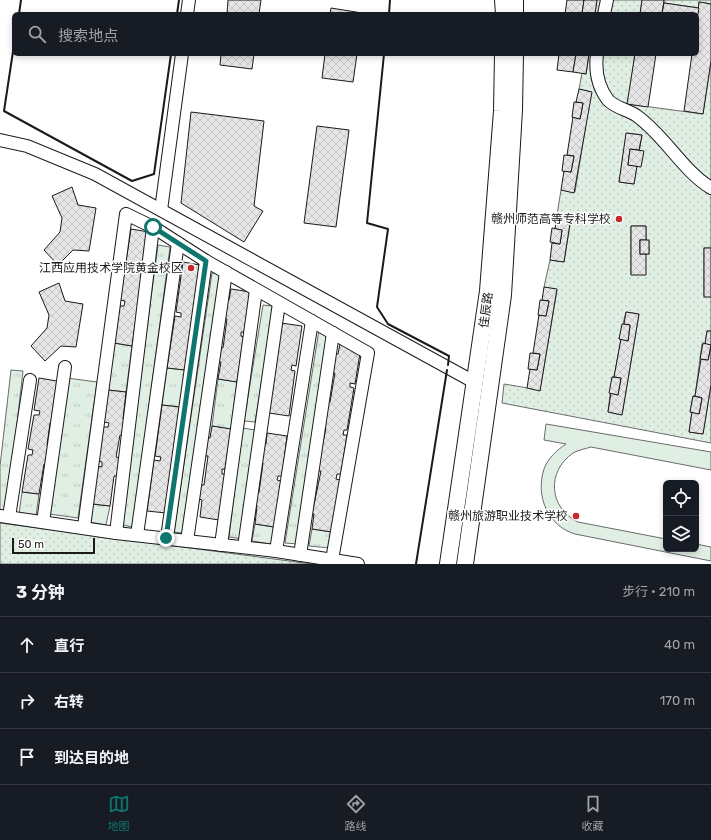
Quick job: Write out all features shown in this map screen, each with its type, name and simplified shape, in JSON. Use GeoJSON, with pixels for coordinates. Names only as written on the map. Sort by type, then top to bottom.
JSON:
{"type":"FeatureCollection","features":[{"type":"Feature","properties":{"kind":"main road"},"geometry":{"type":"LineString","coordinates":[[503,0],[504,12]]}},
{"type":"Feature","properties":{"kind":"main road"},"geometry":{"type":"LineString","coordinates":[[515,0],[515,12]]}},
{"type":"Feature","properties":{"kind":"main road","name":"佳辰路"},"geometry":{"type":"LineString","coordinates":[[448,564],[476,383],[488,291],[502,111],[503,56]]}},
{"type":"Feature","properties":{"kind":"main road","name":"佳辰路"},"geometry":{"type":"LineString","coordinates":[[464,564],[503,295],[514,110],[515,56]]}},
{"type":"Feature","properties":{"kind":"street"},"geometry":{"type":"LineString","coordinates":[[187,12],[189,0]]}},
{"type":"Feature","properties":{"kind":"street"},"geometry":{"type":"LineString","coordinates":[[604,12],[607,0]]}},
{"type":"Feature","properties":{"kind":"street"},"geometry":{"type":"LineString","coordinates":[[161,210],[182,56]]}},
{"type":"Feature","properties":{"kind":"street"},"geometry":{"type":"LineString","coordinates":[[597,56],[595,68],[601,88],[609,101],[637,116],[665,142],[696,179],[711,188]]}},
{"type":"Feature","properties":{"kind":"street"},"geometry":{"type":"LineString","coordinates":[[0,140],[27,146],[61,158],[95,174],[476,383]]}},
{"type":"Feature","properties":{"kind":"street"},"geometry":{"type":"LineString","coordinates":[[84,527],[126,214],[153,227],[206,261],[368,353],[332,560]]}},
{"type":"Feature","properties":{"kind":"street"},"geometry":{"type":"LineString","coordinates":[[116,533],[153,227]]}},
{"type":"Feature","properties":{"kind":"street"},"geometry":{"type":"LineString","coordinates":[[137,535],[178,243]]}},
{"type":"Feature","properties":{"kind":"street"},"geometry":{"type":"LineString","coordinates":[[166,538],[206,261]]}},
{"type":"Feature","properties":{"kind":"street"},"geometry":{"type":"LineString","coordinates":[[187,541],[226,272]]}},
{"type":"Feature","properties":{"kind":"street"},"geometry":{"type":"LineString","coordinates":[[221,545],[256,290]]}},
{"type":"Feature","properties":{"kind":"street"},"geometry":{"type":"LineString","coordinates":[[244,547],[279,303]]}},
{"type":"Feature","properties":{"kind":"street"},"geometry":{"type":"LineString","coordinates":[[276,551],[312,321]]}},
{"type":"Feature","properties":{"kind":"street"},"geometry":{"type":"LineString","coordinates":[[300,555],[332,333]]}},
{"type":"Feature","properties":{"kind":"street"},"geometry":{"type":"LineString","coordinates":[[43,522],[65,367]]}},
{"type":"Feature","properties":{"kind":"street"},"geometry":{"type":"LineString","coordinates":[[30,380],[4,516],[116,533],[276,551],[358,564]]}},
{"type":"Feature","properties":{"kind":"green space"},"geometry":{"type":"Polygon","coordinates":[[[597,0],[642,0],[640,12],[595,12],[597,0]]]}},
{"type":"Feature","properties":{"kind":"green space"},"geometry":{"type":"Polygon","coordinates":[[[664,0],[711,0],[711,4],[699,2],[699,8],[664,3],[664,0]]]}},
{"type":"Feature","properties":{"kind":"green space","name":"赣州师范高等专科学校"},"geometry":{"type":"Polygon","coordinates":[[[589,56],[635,56],[628,104],[703,114],[711,61],[711,248],[704,248],[704,296],[711,297],[711,331],[707,331],[705,344],[702,344],[695,396],[693,396],[690,412],[692,412],[689,432],[703,434],[711,385],[711,443],[502,403],[504,384],[540,390],[557,290],[544,287],[550,260],[564,262],[571,218],[557,215],[561,190],[575,192],[591,92],[579,89],[582,73],[586,74],[589,56]],[[627,133],[619,182],[634,184],[642,135],[627,133]],[[631,226],[631,275],[646,254],[649,254],[649,241],[646,240],[646,226],[631,226]],[[626,312],[619,339],[621,339],[614,377],[612,377],[608,412],[622,415],[639,314],[626,312]]]}},
{"type":"Feature","properties":{"kind":"green space"},"geometry":{"type":"Polygon","coordinates":[[[158,245],[170,247],[133,527],[121,525],[158,245]]]}},
{"type":"Feature","properties":{"kind":"green space"},"geometry":{"type":"Polygon","coordinates":[[[212,273],[221,274],[182,533],[174,532],[212,273]]]}},
{"type":"Feature","properties":{"kind":"green space"},"geometry":{"type":"Polygon","coordinates":[[[263,305],[274,306],[255,422],[244,421],[263,305]]]}},
{"type":"Feature","properties":{"kind":"green space"},"geometry":{"type":"Polygon","coordinates":[[[319,330],[328,335],[298,544],[285,543],[319,330]]]}},
{"type":"Feature","properties":{"kind":"green space"},"geometry":{"type":"Polygon","coordinates":[[[114,343],[132,346],[126,392],[108,390],[114,343]]]}},
{"type":"Feature","properties":{"kind":"green space"},"geometry":{"type":"Polygon","coordinates":[[[167,368],[185,370],[180,407],[162,405],[167,368]]]}},
{"type":"Feature","properties":{"kind":"green space"},"geometry":{"type":"Polygon","coordinates":[[[11,370],[23,371],[7,511],[0,510],[0,466],[11,370]]]}},
{"type":"Feature","properties":{"kind":"green space"},"geometry":{"type":"Polygon","coordinates":[[[67,378],[97,382],[78,518],[49,514],[67,378]]]}},
{"type":"Feature","properties":{"kind":"green space"},"geometry":{"type":"Polygon","coordinates":[[[218,379],[237,382],[231,429],[212,426],[218,379]]]}},
{"type":"Feature","properties":{"kind":"green space"},"geometry":{"type":"Polygon","coordinates":[[[546,424],[711,452],[711,470],[591,447],[573,453],[564,461],[558,470],[554,489],[561,508],[568,516],[578,522],[663,538],[663,551],[575,534],[558,524],[546,509],[541,489],[542,479],[544,469],[550,458],[566,444],[544,440],[546,424]]]}},
{"type":"Feature","properties":{"kind":"green space"},"geometry":{"type":"Polygon","coordinates":[[[242,428],[255,430],[242,539],[229,537],[242,428]]]}},
{"type":"Feature","properties":{"kind":"green space"},"geometry":{"type":"Polygon","coordinates":[[[22,492],[39,494],[36,516],[19,514],[22,492]]]}},
{"type":"Feature","properties":{"kind":"green space"},"geometry":{"type":"Polygon","coordinates":[[[92,504],[110,506],[106,525],[89,522],[92,504]]]}},
{"type":"Feature","properties":{"kind":"green space"},"geometry":{"type":"Polygon","coordinates":[[[0,523],[312,564],[0,564],[0,523]]]}},
{"type":"Feature","properties":{"kind":"green space"},"geometry":{"type":"Polygon","coordinates":[[[255,524],[274,527],[271,544],[252,541],[255,524]]]}},
{"type":"Feature","properties":{"kind":"green space"},"geometry":{"type":"Polygon","coordinates":[[[312,529],[332,532],[330,548],[309,546],[312,529]]]}},
{"type":"Feature","properties":{"kind":"green space"},"geometry":{"type":"Polygon","coordinates":[[[699,545],[711,547],[711,561],[666,552],[699,552],[699,545]]]}},
{"type":"Feature","properties":{"kind":"building"},"geometry":{"type":"Polygon","coordinates":[[[228,0],[261,0],[259,12],[227,12],[228,0]]]}},
{"type":"Feature","properties":{"kind":"building"},"geometry":{"type":"Polygon","coordinates":[[[567,0],[584,0],[582,12],[565,12],[567,0]]]}},
{"type":"Feature","properties":{"kind":"building"},"geometry":{"type":"Polygon","coordinates":[[[584,0],[597,0],[595,12],[582,12],[584,0]]]}},
{"type":"Feature","properties":{"kind":"building"},"geometry":{"type":"Polygon","coordinates":[[[642,0],[664,0],[662,12],[640,12],[642,0]]]}},
{"type":"Feature","properties":{"kind":"building"},"geometry":{"type":"Polygon","coordinates":[[[699,2],[711,4],[711,61],[703,114],[684,111],[692,56],[699,56],[699,2]]]}},
{"type":"Feature","properties":{"kind":"building"},"geometry":{"type":"Polygon","coordinates":[[[664,3],[699,8],[698,12],[662,12],[664,3]]]}},
{"type":"Feature","properties":{"kind":"building"},"geometry":{"type":"Polygon","coordinates":[[[331,8],[356,12],[330,12],[331,8]]]}},
{"type":"Feature","properties":{"kind":"building"},"geometry":{"type":"Polygon","coordinates":[[[221,56],[254,56],[252,69],[220,65],[221,56]]]}},
{"type":"Feature","properties":{"kind":"building"},"geometry":{"type":"Polygon","coordinates":[[[325,56],[357,56],[353,82],[322,78],[325,56]]]}},
{"type":"Feature","properties":{"kind":"building"},"geometry":{"type":"Polygon","coordinates":[[[559,56],[576,56],[573,72],[557,70],[559,56]]]}},
{"type":"Feature","properties":{"kind":"building"},"geometry":{"type":"Polygon","coordinates":[[[576,56],[589,56],[586,74],[573,72],[576,56]]]}},
{"type":"Feature","properties":{"kind":"building"},"geometry":{"type":"Polygon","coordinates":[[[635,56],[656,56],[648,107],[627,104],[635,56]]]}},
{"type":"Feature","properties":{"kind":"building"},"geometry":{"type":"Polygon","coordinates":[[[579,89],[592,92],[574,193],[561,190],[564,171],[571,172],[574,156],[567,155],[573,117],[580,119],[583,103],[576,102],[579,89]]]}},
{"type":"Feature","properties":{"kind":"building"},"geometry":{"type":"Polygon","coordinates":[[[574,102],[583,103],[580,119],[572,117],[574,102]]]}},
{"type":"Feature","properties":{"kind":"building"},"geometry":{"type":"Polygon","coordinates":[[[191,112],[264,121],[254,206],[263,211],[244,242],[181,203],[191,112]]]}},
{"type":"Feature","properties":{"kind":"building"},"geometry":{"type":"Polygon","coordinates":[[[317,126],[349,130],[336,227],[304,223],[317,126]]]}},
{"type":"Feature","properties":{"kind":"building"},"geometry":{"type":"Polygon","coordinates":[[[626,133],[642,135],[639,150],[630,149],[628,165],[637,166],[634,184],[619,182],[626,133]]]}},
{"type":"Feature","properties":{"kind":"building"},"geometry":{"type":"Polygon","coordinates":[[[630,149],[644,151],[641,167],[628,165],[630,149]]]}},
{"type":"Feature","properties":{"kind":"building"},"geometry":{"type":"Polygon","coordinates":[[[564,155],[574,156],[571,172],[562,171],[564,155]]]}},
{"type":"Feature","properties":{"kind":"building"},"geometry":{"type":"Polygon","coordinates":[[[72,187],[78,205],[96,208],[89,251],[73,250],[58,265],[44,250],[60,232],[62,218],[52,196],[72,187]]]}},
{"type":"Feature","properties":{"kind":"building"},"geometry":{"type":"Polygon","coordinates":[[[557,215],[571,217],[564,262],[550,260],[552,243],[560,244],[562,230],[555,229],[557,215]]]}},
{"type":"Feature","properties":{"kind":"building"},"geometry":{"type":"Polygon","coordinates":[[[631,226],[646,226],[646,240],[640,240],[640,254],[646,254],[646,275],[631,275],[631,226]]]}},
{"type":"Feature","properties":{"kind":"building"},"geometry":{"type":"Polygon","coordinates":[[[552,228],[562,230],[560,244],[550,242],[552,228]]]}},
{"type":"Feature","properties":{"kind":"building"},"geometry":{"type":"Polygon","coordinates":[[[131,229],[149,232],[132,346],[114,343],[120,306],[124,306],[125,301],[120,300],[125,266],[131,267],[131,262],[126,261],[131,229]]]}},
{"type":"Feature","properties":{"kind":"building"},"geometry":{"type":"Polygon","coordinates":[[[640,240],[649,240],[649,254],[640,254],[640,240]]]}},
{"type":"Feature","properties":{"kind":"building"},"geometry":{"type":"Polygon","coordinates":[[[704,248],[711,248],[711,297],[704,297],[704,248]]]}},
{"type":"Feature","properties":{"kind":"building"},"geometry":{"type":"Polygon","coordinates":[[[183,262],[200,265],[185,370],[167,368],[175,316],[181,317],[181,313],[176,312],[183,262]]]}},
{"type":"Feature","properties":{"kind":"building"},"geometry":{"type":"Polygon","coordinates":[[[59,283],[65,301],[83,304],[76,347],[61,346],[45,361],[31,346],[47,328],[49,315],[39,292],[59,283]]]}},
{"type":"Feature","properties":{"kind":"building"},"geometry":{"type":"Polygon","coordinates":[[[544,287],[557,289],[540,391],[527,388],[530,369],[537,370],[540,354],[533,353],[539,315],[546,316],[549,301],[542,300],[544,287]]]}},
{"type":"Feature","properties":{"kind":"building"},"geometry":{"type":"Polygon","coordinates":[[[231,289],[251,292],[245,332],[241,332],[241,336],[244,337],[237,382],[218,379],[221,362],[218,362],[220,348],[223,348],[227,319],[224,318],[226,300],[229,300],[231,289]]]}},
{"type":"Feature","properties":{"kind":"building"},"geometry":{"type":"Polygon","coordinates":[[[540,300],[549,301],[546,316],[538,315],[540,300]]]}},
{"type":"Feature","properties":{"kind":"building"},"geometry":{"type":"Polygon","coordinates":[[[626,312],[639,314],[622,415],[608,412],[611,393],[618,395],[621,378],[614,377],[621,339],[628,341],[630,325],[624,324],[626,312]]]}},
{"type":"Feature","properties":{"kind":"building"},"geometry":{"type":"Polygon","coordinates":[[[281,323],[302,326],[296,366],[292,365],[291,370],[295,371],[289,416],[269,413],[281,323]]]}},
{"type":"Feature","properties":{"kind":"building"},"geometry":{"type":"Polygon","coordinates":[[[622,324],[630,325],[628,341],[619,339],[622,324]]]}},
{"type":"Feature","properties":{"kind":"building"},"geometry":{"type":"Polygon","coordinates":[[[707,331],[711,331],[711,345],[705,344],[707,331]]]}},
{"type":"Feature","properties":{"kind":"building"},"geometry":{"type":"Polygon","coordinates":[[[703,343],[711,345],[708,360],[700,359],[703,343]]]}},
{"type":"Feature","properties":{"kind":"building"},"geometry":{"type":"Polygon","coordinates":[[[340,344],[361,347],[355,384],[350,383],[350,387],[354,388],[347,430],[344,430],[343,435],[347,435],[341,474],[337,474],[336,479],[340,480],[332,532],[312,529],[314,514],[312,514],[321,471],[317,471],[326,428],[323,427],[327,402],[330,402],[335,373],[331,373],[334,354],[338,354],[340,344]]]}},
{"type":"Feature","properties":{"kind":"building"},"geometry":{"type":"Polygon","coordinates":[[[711,345],[711,385],[703,434],[689,432],[692,412],[699,414],[702,398],[695,396],[701,359],[708,360],[711,345]]]}},
{"type":"Feature","properties":{"kind":"building"},"geometry":{"type":"Polygon","coordinates":[[[530,353],[540,354],[537,370],[528,369],[530,353]]]}},
{"type":"Feature","properties":{"kind":"building"},"geometry":{"type":"Polygon","coordinates":[[[612,377],[621,378],[618,395],[609,393],[612,377]]]}},
{"type":"Feature","properties":{"kind":"building"},"geometry":{"type":"Polygon","coordinates":[[[39,378],[57,381],[53,408],[56,408],[54,424],[50,423],[47,445],[50,446],[47,464],[44,464],[39,494],[22,492],[28,455],[32,455],[33,450],[28,449],[34,415],[39,415],[40,411],[34,410],[39,378]]]}},
{"type":"Feature","properties":{"kind":"building"},"geometry":{"type":"Polygon","coordinates":[[[108,390],[126,392],[123,419],[126,420],[124,436],[120,435],[116,457],[120,458],[117,476],[114,476],[110,506],[92,504],[97,466],[102,467],[102,462],[98,461],[103,427],[108,427],[109,423],[104,422],[108,390]]]}},
{"type":"Feature","properties":{"kind":"building"},"geometry":{"type":"Polygon","coordinates":[[[693,396],[702,398],[699,414],[690,412],[693,396]]]}},
{"type":"Feature","properties":{"kind":"building"},"geometry":{"type":"Polygon","coordinates":[[[162,405],[180,407],[166,513],[147,511],[154,460],[160,461],[161,457],[155,456],[162,405]]]}},
{"type":"Feature","properties":{"kind":"building"},"geometry":{"type":"Polygon","coordinates":[[[212,426],[231,429],[225,469],[222,469],[222,474],[225,474],[219,520],[200,517],[202,500],[199,499],[201,485],[204,485],[208,456],[205,456],[207,437],[210,438],[212,426]]]}},
{"type":"Feature","properties":{"kind":"building"},"geometry":{"type":"Polygon","coordinates":[[[267,433],[287,436],[282,476],[278,476],[277,480],[281,481],[274,527],[255,524],[257,506],[254,506],[256,492],[259,492],[263,463],[260,463],[263,444],[266,444],[267,433]]]}},
{"type":"Feature","properties":{"kind":"wall"},"geometry":{"type":"LineString","coordinates":[[19,12],[21,0]]}},
{"type":"Feature","properties":{"kind":"wall"},"geometry":{"type":"LineString","coordinates":[[177,12],[179,0]]}},
{"type":"Feature","properties":{"kind":"wall"},"geometry":{"type":"LineString","coordinates":[[389,12],[390,0]]}},
{"type":"Feature","properties":{"kind":"wall"},"geometry":{"type":"LineString","coordinates":[[12,56],[4,111],[132,181],[154,174],[171,56]]}},
{"type":"Feature","properties":{"kind":"wall"},"geometry":{"type":"LineString","coordinates":[[384,56],[367,223],[388,229],[377,307],[388,324],[449,356],[448,365]]}},
{"type":"Feature","properties":{"kind":"wall"},"geometry":{"type":"LineString","coordinates":[[416,564],[447,370]]}},
{"type":"Feature","properties":{"kind":"place","name":"赣州师范高等专科学校"},"geometry":{"type":"Point","coordinates":[619,219]}},
{"type":"Feature","properties":{"kind":"place","name":"江西应用技术学院黄金校区"},"geometry":{"type":"Point","coordinates":[191,268]}},
{"type":"Feature","properties":{"kind":"place","name":"赣州旅游职业技术学校"},"geometry":{"type":"Point","coordinates":[576,516]}},
{"type":"Feature","properties":{"kind":"route"},"geometry":{"type":"LineString","coordinates":[[153,227],[206,261],[166,538]]}}]}
